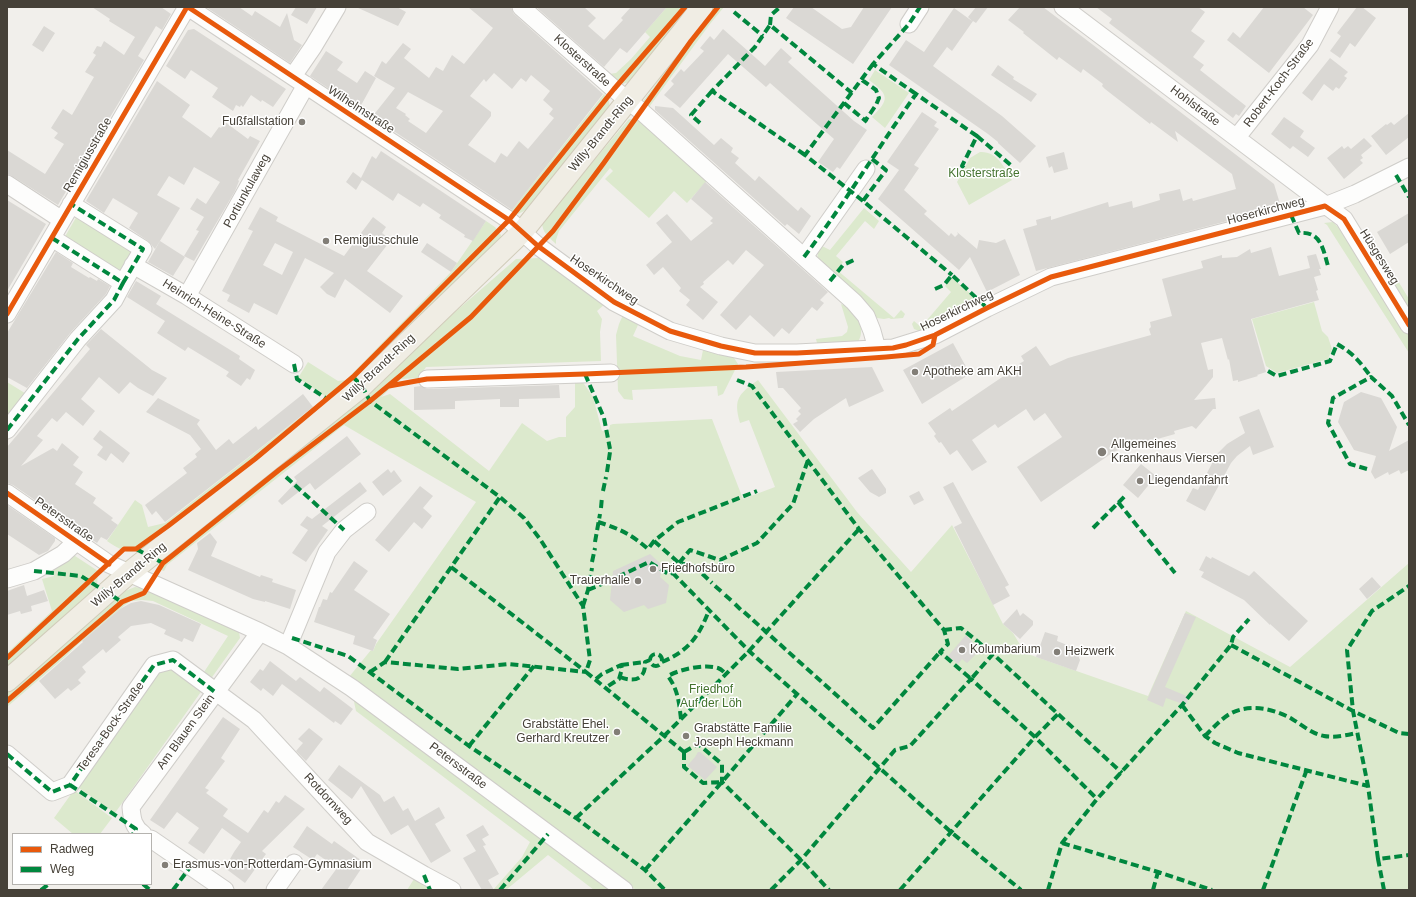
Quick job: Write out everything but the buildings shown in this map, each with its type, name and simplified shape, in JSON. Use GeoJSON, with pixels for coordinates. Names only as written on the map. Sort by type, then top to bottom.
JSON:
{"type":"FeatureCollection","features":[{"type":"Feature","properties":{"kind":"main road","name":"Willy-Brandt-Ring"},"geometry":{"type":"LineString","coordinates":[[7,681],[129,573],[362,386],[522,231],[702,7]]}},
{"type":"Feature","properties":{"kind":"street","name":"Wilhelmstraße"},"geometry":{"type":"LineString","coordinates":[[187,7],[509,220],[522,231]]}},
{"type":"Feature","properties":{"kind":"street","name":"Remigiusstraße"},"geometry":{"type":"LineString","coordinates":[[7,314],[187,7]]}},
{"type":"Feature","properties":{"kind":"street","name":"Portiunkulaweg"},"geometry":{"type":"LineString","coordinates":[[188,296],[299,81],[313,47],[336,7]]}},
{"type":"Feature","properties":{"kind":"street","name":"Klosterstraße"},"geometry":{"type":"LineString","coordinates":[[521,7],[628,100],[854,302],[866,316],[877,349]]}},
{"type":"Feature","properties":{"kind":"street"},"geometry":{"type":"LineString","coordinates":[[909,24],[920,7]]}},
{"type":"Feature","properties":{"kind":"street","name":"Hohlstraße"},"geometry":{"type":"LineString","coordinates":[[1064,7],[1237,137],[1325,206]]}},
{"type":"Feature","properties":{"kind":"street","name":"Robert-Koch-Straße"},"geometry":{"type":"LineString","coordinates":[[1237,137],[1310,45],[1330,7]]}},
{"type":"Feature","properties":{"kind":"street","name":"Hoserkirchweg"},"geometry":{"type":"LineString","coordinates":[[522,231],[538,246],[614,302],[677,334],[721,346],[755,353],[797,353],[893,348],[935,335],[1051,277],[1325,206],[1355,194],[1409,168]]}},
{"type":"Feature","properties":{"kind":"street"},"geometry":{"type":"LineString","coordinates":[[804,258],[866,169]]}},
{"type":"Feature","properties":{"kind":"street"},"geometry":{"type":"LineString","coordinates":[[7,184],[62,220]]}},
{"type":"Feature","properties":{"kind":"street"},"geometry":{"type":"LineString","coordinates":[[7,430],[78,340],[114,300],[143,249],[71,204]]}},
{"type":"Feature","properties":{"kind":"street","name":"Hüsgesweg"},"geometry":{"type":"LineString","coordinates":[[1325,206],[1344,219],[1409,325]]}},
{"type":"Feature","properties":{"kind":"street"},"geometry":{"type":"LineString","coordinates":[[52,238],[123,283]]}},
{"type":"Feature","properties":{"kind":"street","name":"Heinrich-Heine-Straße"},"geometry":{"type":"LineString","coordinates":[[133,265],[188,296],[294,364]]}},
{"type":"Feature","properties":{"kind":"street"},"geometry":{"type":"LineString","coordinates":[[427,379],[611,373]]}},
{"type":"Feature","properties":{"kind":"street","name":"Petersstraße"},"geometry":{"type":"LineString","coordinates":[[7,493],[109,564],[288,646],[352,688],[624,890]]}},
{"type":"Feature","properties":{"kind":"street"},"geometry":{"type":"LineString","coordinates":[[288,646],[327,552],[344,530],[367,512]]}},
{"type":"Feature","properties":{"kind":"street"},"geometry":{"type":"LineString","coordinates":[[7,579],[34,571],[62,554],[76,541]]}},
{"type":"Feature","properties":{"kind":"street","name":"Am Blauen Stein"},"geometry":{"type":"LineString","coordinates":[[142,833],[136,829],[132,817],[131,807],[260,632]]}},
{"type":"Feature","properties":{"kind":"street","name":"Teresa-Bock-Straße"},"geometry":{"type":"LineString","coordinates":[[7,754],[52,792],[70,785],[154,665],[173,660],[215,692]]}},
{"type":"Feature","properties":{"kind":"street","name":"Rotdornweg"},"geometry":{"type":"LineString","coordinates":[[215,692],[254,720],[367,842],[452,890]]}},
{"type":"Feature","properties":{"kind":"street"},"geometry":{"type":"LineString","coordinates":[[152,841],[225,890]]}},
{"type":"Feature","properties":{"kind":"street"},"geometry":{"type":"LineString","coordinates":[[275,890],[294,863]]}},
{"type":"Feature","properties":{"kind":"green space"},"geometry":{"type":"Polygon","coordinates":[[[667,7],[692,7],[637,79],[623,84],[609,74],[616,73],[631,59],[650,37],[645,32],[667,7]]]}},
{"type":"Feature","properties":{"kind":"green space"},"geometry":{"type":"Polygon","coordinates":[[[714,7],[724,7],[647,110],[644,105],[644,100],[714,7]]]}},
{"type":"Feature","properties":{"kind":"green space"},"geometry":{"type":"Polygon","coordinates":[[[875,70],[909,93],[885,128],[872,117],[882,106],[885,97],[869,80],[875,70]]]}},
{"type":"Feature","properties":{"kind":"green space"},"geometry":{"type":"Polygon","coordinates":[[[604,94],[609,101],[610,110],[528,209],[518,214],[511,211],[604,94]]]}},
{"type":"Feature","properties":{"kind":"green space"},"geometry":{"type":"Polygon","coordinates":[[[629,119],[639,120],[707,181],[687,203],[674,191],[649,218],[605,179],[613,171],[610,168],[559,231],[556,244],[548,237],[543,229],[542,222],[629,119]]]}},
{"type":"Feature","properties":{"kind":"green space","name":"Klosterstraße"},"geometry":{"type":"Polygon","coordinates":[[[980,152],[986,152],[995,157],[1003,165],[1012,180],[969,205],[957,182],[970,158],[980,152]]]}},
{"type":"Feature","properties":{"kind":"green space"},"geometry":{"type":"Polygon","coordinates":[[[864,208],[879,221],[874,229],[865,221],[836,256],[843,262],[837,270],[894,318],[901,310],[905,314],[903,318],[884,319],[877,318],[866,305],[817,261],[818,252],[822,246],[830,250],[864,208]]]}},
{"type":"Feature","properties":{"kind":"green space"},"geometry":{"type":"Polygon","coordinates":[[[78,214],[136,251],[120,277],[63,240],[78,214]]]}},
{"type":"Feature","properties":{"kind":"green space"},"geometry":{"type":"Polygon","coordinates":[[[486,221],[495,227],[501,235],[500,243],[359,380],[157,543],[132,552],[121,549],[107,541],[135,500],[142,505],[148,527],[165,523],[326,397],[298,378],[308,362],[338,381],[346,380],[451,272],[486,221]]]}},
{"type":"Feature","properties":{"kind":"green space"},"geometry":{"type":"Polygon","coordinates":[[[1333,222],[1338,227],[1409,336],[1409,353],[1327,225],[1324,223],[1333,222]]]}},
{"type":"Feature","properties":{"kind":"green space","name":"Friedhof Auf der Löh"},"geometry":{"type":"Polygon","coordinates":[[[539,258],[605,304],[597,311],[602,319],[600,332],[601,361],[426,367],[419,378],[401,379],[381,397],[390,394],[489,471],[522,423],[547,441],[559,437],[566,437],[566,417],[575,407],[575,381],[582,381],[593,397],[602,431],[609,430],[610,425],[613,424],[712,419],[743,499],[775,487],[749,420],[740,423],[738,415],[737,408],[739,397],[746,389],[758,380],[857,512],[911,572],[952,525],[1003,624],[1013,633],[1025,653],[1148,696],[1186,611],[1290,667],[1409,563],[1409,890],[636,890],[431,736],[349,677],[371,650],[373,651],[376,644],[476,502],[344,425],[167,565],[164,571],[161,570],[161,564],[166,557],[234,504],[272,468],[339,413],[516,259],[539,258]]]}},
{"type":"Feature","properties":{"kind":"green space"},"geometry":{"type":"Polygon","coordinates":[[[952,278],[976,298],[948,313],[949,321],[922,332],[914,329],[912,324],[914,321],[921,327],[951,292],[945,286],[952,278]]]}},
{"type":"Feature","properties":{"kind":"green space"},"geometry":{"type":"Polygon","coordinates":[[[1388,279],[1398,281],[1409,299],[1409,313],[1388,279]]]}},
{"type":"Feature","properties":{"kind":"green space"},"geometry":{"type":"Polygon","coordinates":[[[1314,302],[1322,331],[1328,337],[1332,349],[1328,359],[1277,373],[1266,366],[1252,319],[1314,302]]]}},
{"type":"Feature","properties":{"kind":"green space"},"geometry":{"type":"Polygon","coordinates":[[[841,304],[851,310],[861,325],[858,342],[820,347],[816,339],[842,336],[847,332],[848,327],[841,304]]]}},
{"type":"Feature","properties":{"kind":"green space"},"geometry":{"type":"Polygon","coordinates":[[[623,315],[638,325],[633,336],[680,356],[701,360],[703,350],[732,355],[738,364],[723,394],[718,396],[717,386],[632,390],[633,400],[624,399],[618,391],[616,335],[623,315]]]}},
{"type":"Feature","properties":{"kind":"green space"},"geometry":{"type":"Polygon","coordinates":[[[7,382],[28,395],[7,421],[7,382]]]}},
{"type":"Feature","properties":{"kind":"green space"},"geometry":{"type":"Polygon","coordinates":[[[72,554],[98,571],[97,587],[7,673],[7,653],[52,611],[42,579],[54,576],[52,568],[72,554]]]}},
{"type":"Feature","properties":{"kind":"green space"},"geometry":{"type":"Polygon","coordinates":[[[135,587],[148,589],[239,632],[240,638],[210,680],[202,675],[228,636],[153,601],[131,601],[76,646],[7,707],[7,690],[125,591],[135,587]]]}},
{"type":"Feature","properties":{"kind":"green space"},"geometry":{"type":"Polygon","coordinates":[[[170,667],[203,689],[115,813],[76,786],[158,672],[170,667]]]}},
{"type":"Feature","properties":{"kind":"green space"},"geometry":{"type":"Polygon","coordinates":[[[353,697],[610,890],[594,890],[548,855],[506,890],[493,890],[522,857],[530,842],[356,711],[353,697]]]}},
{"type":"Feature","properties":{"kind":"green space"},"geometry":{"type":"Polygon","coordinates":[[[74,790],[112,818],[101,833],[72,833],[54,818],[74,790]]]}},
{"type":"Feature","properties":{"kind":"green space"},"geometry":{"type":"Polygon","coordinates":[[[414,879],[439,890],[407,890],[414,879]]]}},
{"type":"Feature","properties":{"kind":"marked path"},"geometry":{"type":"LineString","coordinates":[[770,25],[771,15],[780,7]]}},
{"type":"Feature","properties":{"kind":"marked path"},"geometry":{"type":"LineString","coordinates":[[916,94],[873,64],[909,24],[920,7]]}},
{"type":"Feature","properties":{"kind":"marked path"},"geometry":{"type":"LineString","coordinates":[[734,12],[763,36]]}},
{"type":"Feature","properties":{"kind":"marked path"},"geometry":{"type":"LineString","coordinates":[[805,155],[712,91],[755,47],[770,25],[852,93]]}},
{"type":"Feature","properties":{"kind":"marked path"},"geometry":{"type":"LineString","coordinates":[[863,201],[805,155],[873,64]]}},
{"type":"Feature","properties":{"kind":"marked path"},"geometry":{"type":"LineString","coordinates":[[862,80],[876,90],[879,98],[865,121]]}},
{"type":"Feature","properties":{"kind":"marked path"},"geometry":{"type":"LineString","coordinates":[[700,123],[691,115],[712,91]]}},
{"type":"Feature","properties":{"kind":"marked path"},"geometry":{"type":"LineString","coordinates":[[804,257],[833,217],[916,94],[977,136],[962,166],[974,176]]}},
{"type":"Feature","properties":{"kind":"marked path"},"geometry":{"type":"LineString","coordinates":[[844,103],[867,122]]}},
{"type":"Feature","properties":{"kind":"marked path"},"geometry":{"type":"LineString","coordinates":[[977,136],[1013,167]]}},
{"type":"Feature","properties":{"kind":"marked path"},"geometry":{"type":"LineString","coordinates":[[872,159],[886,170],[863,201],[952,275]]}},
{"type":"Feature","properties":{"kind":"marked path"},"geometry":{"type":"LineString","coordinates":[[1396,175],[1409,197]]}},
{"type":"Feature","properties":{"kind":"marked path"},"geometry":{"type":"LineString","coordinates":[[52,238],[123,283],[143,249],[71,204]]}},
{"type":"Feature","properties":{"kind":"marked path"},"geometry":{"type":"LineString","coordinates":[[1291,215],[1299,233],[1312,235],[1320,242],[1328,266]]}},
{"type":"Feature","properties":{"kind":"marked path"},"geometry":{"type":"LineString","coordinates":[[830,281],[843,265],[854,260]]}},
{"type":"Feature","properties":{"kind":"marked path"},"geometry":{"type":"LineString","coordinates":[[935,289],[944,285],[952,275],[987,308]]}},
{"type":"Feature","properties":{"kind":"marked path"},"geometry":{"type":"LineString","coordinates":[[7,430],[78,339],[114,300],[123,283]]}},
{"type":"Feature","properties":{"kind":"marked path"},"geometry":{"type":"LineString","coordinates":[[1268,371],[1277,376],[1330,361],[1337,344],[1356,358],[1371,377]]}},
{"type":"Feature","properties":{"kind":"marked path"},"geometry":{"type":"LineString","coordinates":[[294,364],[297,379],[327,399]]}},
{"type":"Feature","properties":{"kind":"marked path"},"geometry":{"type":"LineString","coordinates":[[585,374],[604,418],[610,449]]}},
{"type":"Feature","properties":{"kind":"marked path"},"geometry":{"type":"LineString","coordinates":[[353,377],[362,386],[370,401],[500,497],[524,518],[540,539],[583,606],[590,660],[586,672],[684,752]]}},
{"type":"Feature","properties":{"kind":"marked path"},"geometry":{"type":"LineString","coordinates":[[1367,469],[1350,464],[1328,423],[1333,398],[1371,377],[1392,396],[1409,425]]}},
{"type":"Feature","properties":{"kind":"marked path"},"geometry":{"type":"LineString","coordinates":[[737,380],[752,386],[859,529],[944,630],[948,644],[940,652],[971,679],[993,654],[1122,773]]}},
{"type":"Feature","properties":{"kind":"marked path"},"geometry":{"type":"LineString","coordinates":[[607,472],[610,452]]}},
{"type":"Feature","properties":{"kind":"marked path"},"geometry":{"type":"LineString","coordinates":[[679,563],[690,550],[720,560],[757,543],[793,504],[808,460]]}},
{"type":"Feature","properties":{"kind":"marked path"},"geometry":{"type":"LineString","coordinates":[[286,477],[344,530]]}},
{"type":"Feature","properties":{"kind":"marked path"},"geometry":{"type":"LineString","coordinates":[[603,491],[606,477]]}},
{"type":"Feature","properties":{"kind":"marked path"},"geometry":{"type":"LineString","coordinates":[[598,522],[625,532],[648,549],[654,541],[678,522],[757,491]]}},
{"type":"Feature","properties":{"kind":"marked path"},"geometry":{"type":"LineString","coordinates":[[1093,528],[1125,496]]}},
{"type":"Feature","properties":{"kind":"marked path"},"geometry":{"type":"LineString","coordinates":[[385,662],[500,497]]}},
{"type":"Feature","properties":{"kind":"marked path"},"geometry":{"type":"LineString","coordinates":[[601,508],[602,497]]}},
{"type":"Feature","properties":{"kind":"marked path"},"geometry":{"type":"LineString","coordinates":[[1118,502],[1175,573]]}},
{"type":"Feature","properties":{"kind":"marked path"},"geometry":{"type":"LineString","coordinates":[[595,542],[600,514]]}},
{"type":"Feature","properties":{"kind":"marked path"},"geometry":{"type":"LineString","coordinates":[[576,818],[664,736],[749,651],[859,529]]}},
{"type":"Feature","properties":{"kind":"marked path"},"geometry":{"type":"LineString","coordinates":[[654,541],[679,563],[694,566],[712,583]]}},
{"type":"Feature","properties":{"kind":"marked path"},"geometry":{"type":"LineString","coordinates":[[592,562],[595,548]]}},
{"type":"Feature","properties":{"kind":"marked path"},"geometry":{"type":"LineString","coordinates":[[136,549],[163,563]]}},
{"type":"Feature","properties":{"kind":"marked path"},"geometry":{"type":"LineString","coordinates":[[607,582],[649,562],[670,575],[673,572]]}},
{"type":"Feature","properties":{"kind":"marked path"},"geometry":{"type":"LineString","coordinates":[[664,564],[749,651],[951,832],[1021,890]]}},
{"type":"Feature","properties":{"kind":"marked path"},"geometry":{"type":"LineString","coordinates":[[451,567],[586,672]]}},
{"type":"Feature","properties":{"kind":"marked path"},"geometry":{"type":"LineString","coordinates":[[583,606],[592,568]]}},
{"type":"Feature","properties":{"kind":"marked path"},"geometry":{"type":"LineString","coordinates":[[34,571],[81,576],[122,602]]}},
{"type":"Feature","properties":{"kind":"marked path"},"geometry":{"type":"LineString","coordinates":[[588,590],[602,584]]}},
{"type":"Feature","properties":{"kind":"marked path"},"geometry":{"type":"LineString","coordinates":[[715,586],[722,592]]}},
{"type":"Feature","properties":{"kind":"marked path"},"geometry":{"type":"LineString","coordinates":[[1378,859],[1368,786],[1353,711],[1347,650],[1372,611],[1409,586]]}},
{"type":"Feature","properties":{"kind":"marked path"},"geometry":{"type":"LineString","coordinates":[[725,595],[732,601]]}},
{"type":"Feature","properties":{"kind":"marked path"},"geometry":{"type":"LineString","coordinates":[[735,604],[741,610]]}},
{"type":"Feature","properties":{"kind":"marked path"},"geometry":{"type":"LineString","coordinates":[[662,662],[679,653],[692,642],[701,628],[709,610]]}},
{"type":"Feature","properties":{"kind":"marked path"},"geometry":{"type":"LineString","coordinates":[[744,612],[873,728],[940,652]]}},
{"type":"Feature","properties":{"kind":"marked path"},"geometry":{"type":"LineString","coordinates":[[1048,890],[1062,843],[1097,799],[1182,705],[1231,645],[1233,637],[1249,619]]}},
{"type":"Feature","properties":{"kind":"marked path"},"geometry":{"type":"LineString","coordinates":[[944,630],[961,628],[993,654]]}},
{"type":"Feature","properties":{"kind":"marked path"},"geometry":{"type":"LineString","coordinates":[[292,638],[348,656],[469,746],[576,818],[645,870],[665,890]]}},
{"type":"Feature","properties":{"kind":"marked path"},"geometry":{"type":"LineString","coordinates":[[1231,645],[1353,711],[1399,733],[1409,734]]}},
{"type":"Feature","properties":{"kind":"marked path"},"geometry":{"type":"LineString","coordinates":[[654,654],[658,654],[662,660],[658,666],[654,666],[650,662],[650,658],[654,654]]}},
{"type":"Feature","properties":{"kind":"marked path"},"geometry":{"type":"LineString","coordinates":[[7,754],[52,792],[70,785],[154,665],[173,660],[215,692]]}},
{"type":"Feature","properties":{"kind":"marked path"},"geometry":{"type":"LineString","coordinates":[[620,677],[630,680],[638,678],[644,672],[645,662],[650,660]]}},
{"type":"Feature","properties":{"kind":"marked path"},"geometry":{"type":"LineString","coordinates":[[370,672],[385,662],[458,669],[509,664],[586,672]]}},
{"type":"Feature","properties":{"kind":"marked path"},"geometry":{"type":"LineString","coordinates":[[621,665],[645,662]]}},
{"type":"Feature","properties":{"kind":"marked path"},"geometry":{"type":"LineString","coordinates":[[596,679],[602,674],[621,665],[622,669],[619,679],[605,688]]}},
{"type":"Feature","properties":{"kind":"marked path"},"geometry":{"type":"LineString","coordinates":[[469,746],[534,666]]}},
{"type":"Feature","properties":{"kind":"marked path"},"geometry":{"type":"LineString","coordinates":[[681,719],[676,691],[668,676],[686,669],[700,667],[718,668],[726,674]]}},
{"type":"Feature","properties":{"kind":"marked path"},"geometry":{"type":"LineString","coordinates":[[771,890],[801,860],[895,750],[910,746],[971,679],[1035,737],[1097,799]]}},
{"type":"Feature","properties":{"kind":"marked path"},"geometry":{"type":"LineString","coordinates":[[645,870],[798,693]]}},
{"type":"Feature","properties":{"kind":"marked path"},"geometry":{"type":"LineString","coordinates":[[1182,705],[1205,736],[1215,743],[1238,753],[1368,786]]}},
{"type":"Feature","properties":{"kind":"marked path"},"geometry":{"type":"LineString","coordinates":[[1205,736],[1228,715],[1235,711],[1252,708],[1260,708],[1285,715],[1311,731],[1328,737],[1357,733]]}},
{"type":"Feature","properties":{"kind":"marked path"},"geometry":{"type":"LineString","coordinates":[[900,890],[1035,737],[1058,714]]}},
{"type":"Feature","properties":{"kind":"marked path"},"geometry":{"type":"LineString","coordinates":[[684,752],[698,744],[722,764],[722,782],[801,860],[829,890]]}},
{"type":"Feature","properties":{"kind":"marked path"},"geometry":{"type":"LineString","coordinates":[[684,752],[684,767],[703,783],[722,782]]}},
{"type":"Feature","properties":{"kind":"marked path"},"geometry":{"type":"LineString","coordinates":[[1263,890],[1307,769]]}},
{"type":"Feature","properties":{"kind":"marked path"},"geometry":{"type":"LineString","coordinates":[[70,785],[136,829],[134,833]]}},
{"type":"Feature","properties":{"kind":"marked path"},"geometry":{"type":"LineString","coordinates":[[500,890],[548,834]]}},
{"type":"Feature","properties":{"kind":"marked path"},"geometry":{"type":"LineString","coordinates":[[1062,843],[1212,890]]}},
{"type":"Feature","properties":{"kind":"marked path"},"geometry":{"type":"LineString","coordinates":[[1384,890],[1378,859],[1409,855]]}},
{"type":"Feature","properties":{"kind":"marked path"},"geometry":{"type":"LineString","coordinates":[[173,890],[191,866]]}},
{"type":"Feature","properties":{"kind":"marked path"},"geometry":{"type":"LineString","coordinates":[[1153,890],[1158,872]]}},
{"type":"Feature","properties":{"kind":"marked path"},"geometry":{"type":"LineString","coordinates":[[424,875],[430,890]]}},
{"type":"Feature","properties":{"kind":"marked path"},"geometry":{"type":"LineString","coordinates":[[41,890],[48,885]]}},
{"type":"Feature","properties":{"kind":"marked path"},"geometry":{"type":"LineString","coordinates":[[144,885],[150,890]]}},
{"type":"Feature","properties":{"kind":"cycle path"},"geometry":{"type":"LineString","coordinates":[[7,314],[187,7]]}},
{"type":"Feature","properties":{"kind":"cycle path"},"geometry":{"type":"LineString","coordinates":[[188,7],[509,220],[538,246],[614,302],[670,331],[721,346],[755,353],[797,353],[893,348],[906,345],[935,335],[1051,277],[1325,206],[1344,219],[1409,325]]}},
{"type":"Feature","properties":{"kind":"cycle path"},"geometry":{"type":"LineString","coordinates":[[7,658],[124,549],[136,549],[168,526],[255,459],[353,377],[509,220],[614,89],[685,7]]}},
{"type":"Feature","properties":{"kind":"cycle path"},"geometry":{"type":"LineString","coordinates":[[7,701],[122,602],[144,593],[163,563],[279,470],[370,401],[471,317],[553,231],[691,41],[718,7]]}},
{"type":"Feature","properties":{"kind":"cycle path"},"geometry":{"type":"LineString","coordinates":[[389,386],[427,379],[746,367],[919,354],[933,345],[935,335]]}},
{"type":"Feature","properties":{"kind":"cycle path"},"geometry":{"type":"LineString","coordinates":[[7,493],[109,564]]}},
{"type":"Feature","properties":{"kind":"place","name":"Fußfallstation"},"geometry":{"type":"Point","coordinates":[302,122]}},
{"type":"Feature","properties":{"kind":"place","name":"Remigiusschule"},"geometry":{"type":"Point","coordinates":[326,241]}},
{"type":"Feature","properties":{"kind":"place","name":"Apotheke am AKH"},"geometry":{"type":"Point","coordinates":[915,372]}},
{"type":"Feature","properties":{"kind":"place","name":"Allgemeines Krankenhaus Viersen"},"geometry":{"type":"Point","coordinates":[1102,452]}},
{"type":"Feature","properties":{"kind":"place","name":"Liegendanfahrt"},"geometry":{"type":"Point","coordinates":[1140,481]}},
{"type":"Feature","properties":{"kind":"place","name":"Friedhofsbüro"},"geometry":{"type":"Point","coordinates":[653,569]}},
{"type":"Feature","properties":{"kind":"place","name":"Trauerhalle"},"geometry":{"type":"Point","coordinates":[638,581]}},
{"type":"Feature","properties":{"kind":"place","name":"Kolumbarium"},"geometry":{"type":"Point","coordinates":[962,650]}},
{"type":"Feature","properties":{"kind":"place","name":"Heizwerk"},"geometry":{"type":"Point","coordinates":[1057,652]}},
{"type":"Feature","properties":{"kind":"place","name":"Grabstätte Ehel. Gerhard Kreutzer"},"geometry":{"type":"Point","coordinates":[617,732]}},
{"type":"Feature","properties":{"kind":"place","name":"Grabstätte Familie Joseph Heckmann"},"geometry":{"type":"Point","coordinates":[686,736]}},
{"type":"Feature","properties":{"kind":"place","name":"Erasmus-von-Rotterdam-Gymnasium"},"geometry":{"type":"Point","coordinates":[165,865]}}]}
